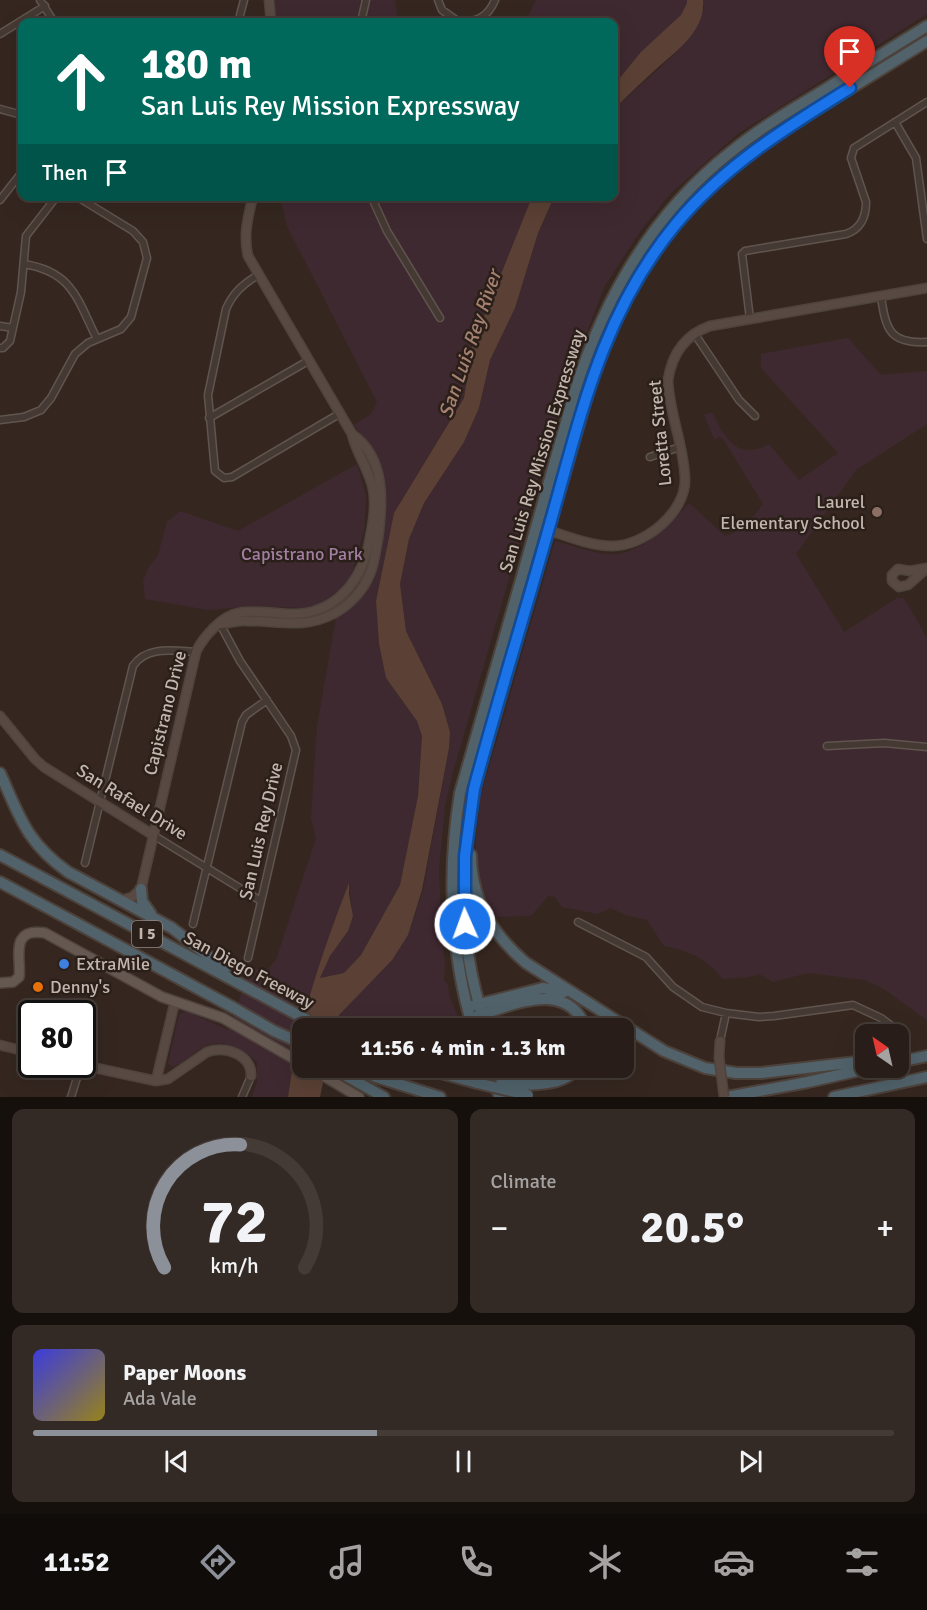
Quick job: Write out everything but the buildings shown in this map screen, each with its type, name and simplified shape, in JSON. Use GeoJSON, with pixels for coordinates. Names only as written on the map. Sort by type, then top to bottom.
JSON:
{"type":"FeatureCollection","features":[{"type":"Feature","properties":{"kind":"highway","name":"San Luis Rey Mission Expressway"},"geometry":{"type":"LineString","coordinates":[[470,1018],[457,963],[452,913],[451,876],[455,826],[468,763],[574,391],[592,339],[619,283],[660,224],[703,176],[755,133],[927,26]]}},
{"type":"Feature","properties":{"kind":"highway","name":"San Luis Rey Mission Expressway"},"geometry":{"type":"LineString","coordinates":[[474,789],[588,389],[603,347],[626,297],[662,242],[707,190],[746,156],[796,122],[927,41]]}},
{"type":"Feature","properties":{"kind":"highway"},"geometry":{"type":"LineString","coordinates":[[0,773],[23,826],[40,849],[68,872],[155,918],[196,946],[244,985]]}},
{"type":"Feature","properties":{"kind":"highway"},"geometry":{"type":"LineString","coordinates":[[474,789],[467,834],[464,902],[469,958],[483,1018]]}},
{"type":"Feature","properties":{"kind":"highway"},"geometry":{"type":"LineString","coordinates":[[474,789],[472,868],[479,901],[488,920],[503,941],[526,963],[664,1051],[705,1068],[736,1073],[761,1073],[855,1061]]}},
{"type":"Feature","properties":{"kind":"highway","name":"San Diego Freeway"},"geometry":{"type":"LineString","coordinates":[[1,852],[51,883],[304,1018]]}},
{"type":"Feature","properties":{"kind":"highway","name":"I 5"},"geometry":{"type":"LineString","coordinates":[[1,883],[292,1039]]}},
{"type":"Feature","properties":{"kind":"highway"},"geometry":{"type":"LineString","coordinates":[[141,889],[142,901],[155,918]]}},
{"type":"Feature","properties":{"kind":"highway"},"geometry":{"type":"LineString","coordinates":[[480,1009],[543,988],[557,989],[570,994],[599,1010]]}},
{"type":"Feature","properties":{"kind":"highway"},"geometry":{"type":"LineString","coordinates":[[468,1012],[539,998],[551,998],[569,1005],[580,1018]]}},
{"type":"Feature","properties":{"kind":"highway"},"geometry":{"type":"LineString","coordinates":[[274,1031],[292,1043]]}},
{"type":"Feature","properties":{"kind":"highway"},"geometry":{"type":"LineString","coordinates":[[909,1060],[927,1056]]}},
{"type":"Feature","properties":{"kind":"highway"},"geometry":{"type":"LineString","coordinates":[[726,1097],[855,1071]]}},
{"type":"Feature","properties":{"kind":"highway"},"geometry":{"type":"LineString","coordinates":[[834,1097],[927,1077]]}},
{"type":"Feature","properties":{"kind":"highway"},"geometry":{"type":"LineString","coordinates":[[350,1078],[384,1097]]}},
{"type":"Feature","properties":{"kind":"highway"},"geometry":{"type":"LineString","coordinates":[[379,1078],[440,1097]]}},
{"type":"Feature","properties":{"kind":"highway"},"geometry":{"type":"LineString","coordinates":[[459,1078],[530,1092],[566,1078]]}},
{"type":"Feature","properties":{"kind":"highway"},"geometry":{"type":"LineString","coordinates":[[491,1078],[500,1097]]}},
{"type":"Feature","properties":{"kind":"highway"},"geometry":{"type":"LineString","coordinates":[[506,1078],[515,1097]]}},
{"type":"Feature","properties":{"kind":"highway"},"geometry":{"type":"LineString","coordinates":[[844,1097],[872,1089]]}},
{"type":"Feature","properties":{"kind":"main road"},"geometry":{"type":"LineString","coordinates":[[0,983],[13,982],[19,977],[17,955],[19,944],[26,936],[40,933],[56,938],[147,990],[223,1018],[292,1058]]}},
{"type":"Feature","properties":{"kind":"main road"},"geometry":{"type":"LineString","coordinates":[[326,1078],[359,1097]]}},
{"type":"Feature","properties":{"kind":"street"},"geometry":{"type":"LineString","coordinates":[[240,15],[244,0]]}},
{"type":"Feature","properties":{"kind":"street"},"geometry":{"type":"LineString","coordinates":[[269,0],[271,18]]}},
{"type":"Feature","properties":{"kind":"street"},"geometry":{"type":"LineString","coordinates":[[362,18],[366,0]]}},
{"type":"Feature","properties":{"kind":"street"},"geometry":{"type":"LineString","coordinates":[[438,0],[442,10],[453,18]]}},
{"type":"Feature","properties":{"kind":"street"},"geometry":{"type":"LineString","coordinates":[[480,18],[488,13],[495,0]]}},
{"type":"Feature","properties":{"kind":"street"},"geometry":{"type":"LineString","coordinates":[[22,18],[43,3],[52,18]]}},
{"type":"Feature","properties":{"kind":"street"},"geometry":{"type":"LineString","coordinates":[[0,33],[18,20]]}},
{"type":"Feature","properties":{"kind":"street"},"geometry":{"type":"LineString","coordinates":[[750,319],[742,254],[745,251],[846,234],[859,227],[866,209],[866,202],[851,158],[852,153],[858,145],[927,102]]}},
{"type":"Feature","properties":{"kind":"street"},"geometry":{"type":"LineString","coordinates":[[0,109],[18,115]]}},
{"type":"Feature","properties":{"kind":"street"},"geometry":{"type":"LineString","coordinates":[[895,122],[916,158],[927,239]]}},
{"type":"Feature","properties":{"kind":"street"},"geometry":{"type":"LineString","coordinates":[[0,200],[18,177]]}},
{"type":"Feature","properties":{"kind":"street"},"geometry":{"type":"LineString","coordinates":[[0,348],[10,341],[21,292],[26,236],[53,201]]}},
{"type":"Feature","properties":{"kind":"street"},"geometry":{"type":"LineString","coordinates":[[0,420],[24,417],[41,410],[51,398],[75,354],[88,343],[121,329],[131,317],[147,258],[143,242],[133,231],[84,201]]}},
{"type":"Feature","properties":{"kind":"street"},"geometry":{"type":"LineString","coordinates":[[220,624],[246,620],[306,623],[335,614],[359,592],[370,574],[376,549],[382,494],[376,466],[360,440],[352,434],[339,414],[248,256],[245,244],[246,225],[252,201]]}},
{"type":"Feature","properties":{"kind":"street"},"geometry":{"type":"LineString","coordinates":[[373,201],[387,231],[440,318]]}},
{"type":"Feature","properties":{"kind":"street"},"geometry":{"type":"LineString","coordinates":[[24,264],[41,267],[66,282],[96,339]]}},
{"type":"Feature","properties":{"kind":"street"},"geometry":{"type":"LineString","coordinates":[[258,275],[236,291],[226,309],[208,385],[209,418],[216,471],[224,478],[232,477],[339,414]]}},
{"type":"Feature","properties":{"kind":"street"},"geometry":{"type":"LineString","coordinates":[[755,416],[739,400],[694,333],[710,326],[927,288]]}},
{"type":"Feature","properties":{"kind":"street"},"geometry":{"type":"LineString","coordinates":[[881,297],[890,332],[902,341],[927,342]]}},
{"type":"Feature","properties":{"kind":"street"},"geometry":{"type":"LineString","coordinates":[[0,326],[13,328]]}},
{"type":"Feature","properties":{"kind":"street","name":"Loretta Street"},"geometry":{"type":"LineString","coordinates":[[536,526],[609,546],[634,542],[673,514],[682,499],[685,477],[668,380],[670,368],[678,350],[694,333]]}},
{"type":"Feature","properties":{"kind":"street"},"geometry":{"type":"LineString","coordinates":[[209,418],[308,361]]}},
{"type":"Feature","properties":{"kind":"street"},"geometry":{"type":"LineString","coordinates":[[650,458],[680,447]]}},
{"type":"Feature","properties":{"kind":"street","name":"Capistrano Drive"},"geometry":{"type":"LineString","coordinates":[[141,889],[196,652],[205,637],[220,624]]}},
{"type":"Feature","properties":{"kind":"street","name":"San Luis Rey Drive"},"geometry":{"type":"LineString","coordinates":[[220,624],[240,661],[291,736],[296,750],[248,958]]}},
{"type":"Feature","properties":{"kind":"street"},"geometry":{"type":"LineString","coordinates":[[85,863],[133,666],[142,656],[154,651],[196,652]]}},
{"type":"Feature","properties":{"kind":"street"},"geometry":{"type":"LineString","coordinates":[[193,924],[243,722],[246,715],[267,700]]}},
{"type":"Feature","properties":{"kind":"street","name":"San Rafael Drive"},"geometry":{"type":"LineString","coordinates":[[0,716],[44,767],[261,901]]}},
{"type":"Feature","properties":{"kind":"street"},"geometry":{"type":"LineString","coordinates":[[827,746],[884,743],[927,747]]}},
{"type":"Feature","properties":{"kind":"street"},"geometry":{"type":"LineString","coordinates":[[122,900],[132,897],[141,889]]}},
{"type":"Feature","properties":{"kind":"street"},"geometry":{"type":"LineString","coordinates":[[578,922],[646,957],[673,987],[702,1007],[726,1013],[774,1016],[853,1005],[889,1024]]}},
{"type":"Feature","properties":{"kind":"street"},"geometry":{"type":"LineString","coordinates":[[156,1081],[175,1001]]}},
{"type":"Feature","properties":{"kind":"street"},"geometry":{"type":"LineString","coordinates":[[726,1013],[719,1057],[726,1097]]}},
{"type":"Feature","properties":{"kind":"street"},"geometry":{"type":"LineString","coordinates":[[0,1045],[18,1050]]}},
{"type":"Feature","properties":{"kind":"street"},"geometry":{"type":"LineString","coordinates":[[96,1068],[156,1081],[168,1079],[207,1052],[214,1050],[235,1053],[252,1068],[242,1097]]}},
{"type":"Feature","properties":{"kind":"street"},"geometry":{"type":"LineString","coordinates":[[161,1060],[165,1068],[181,1071]]}},
{"type":"Feature","properties":{"kind":"street"},"geometry":{"type":"LineString","coordinates":[[71,1097],[78,1078]]}},
{"type":"Feature","properties":{"kind":"green space"},"geometry":{"type":"Polygon","coordinates":[[[275,0],[395,0],[397,18],[278,18],[274,6],[275,0]]]}},
{"type":"Feature","properties":{"kind":"green space"},"geometry":{"type":"Polygon","coordinates":[[[536,0],[687,0],[681,15],[618,81],[618,18],[527,18],[536,0]]]}},
{"type":"Feature","properties":{"kind":"green space"},"geometry":{"type":"Polygon","coordinates":[[[703,0],[927,0],[927,14],[739,133],[670,194],[642,229],[604,287],[556,416],[445,806],[439,869],[444,980],[448,985],[449,995],[458,1018],[338,1018],[408,935],[423,890],[449,748],[450,732],[442,704],[406,631],[400,584],[409,539],[424,503],[464,442],[479,408],[490,360],[515,308],[538,233],[552,201],[618,201],[618,105],[677,52],[704,9],[703,0]]]}},
{"type":"Feature","properties":{"kind":"green space"},"geometry":{"type":"Polygon","coordinates":[[[281,201],[530,201],[472,346],[464,398],[394,513],[376,601],[379,644],[386,678],[417,721],[422,736],[418,796],[400,885],[361,955],[344,973],[320,978],[353,916],[349,885],[329,937],[304,1018],[292,1018],[292,1070],[288,1097],[252,1097],[257,1082],[257,1062],[233,1046],[212,1044],[201,1048],[177,1065],[172,1067],[168,1063],[179,1015],[186,1011],[228,1030],[251,968],[267,970],[276,960],[316,838],[311,818],[317,726],[336,618],[356,602],[382,531],[386,491],[373,452],[354,425],[371,414],[377,402],[287,226],[281,201]]]}},
{"type":"Feature","properties":{"kind":"green space"},"geometry":{"type":"Polygon","coordinates":[[[848,338],[881,375],[927,371],[927,424],[856,470],[796,554],[844,632],[897,598],[904,598],[927,638],[927,1020],[884,989],[865,980],[808,973],[773,982],[759,974],[723,979],[697,956],[664,946],[647,920],[625,915],[611,908],[597,914],[562,907],[555,897],[548,896],[531,916],[490,917],[475,878],[480,798],[555,541],[598,553],[623,553],[651,539],[668,526],[689,503],[725,536],[742,527],[763,504],[724,440],[720,437],[714,439],[704,415],[712,412],[727,438],[740,448],[758,449],[769,444],[799,480],[838,453],[761,368],[761,354],[848,338]]]}},
{"type":"Feature","properties":{"kind":"green space","name":"Capistrano Park"},"geometry":{"type":"Polygon","coordinates":[[[357,464],[366,495],[364,531],[351,577],[338,591],[320,604],[302,608],[253,606],[208,610],[145,599],[143,581],[158,555],[167,522],[180,511],[238,531],[357,464]]]}},
{"type":"Feature","properties":{"kind":"shaded area"},"geometry":{"type":"Polygon","coordinates":[[[687,0],[703,0],[700,21],[688,40],[618,105],[618,80],[641,52],[681,15],[687,0]]]}},
{"type":"Feature","properties":{"kind":"shaded area"},"geometry":{"type":"Polygon","coordinates":[[[530,201],[552,201],[538,233],[515,308],[490,360],[479,408],[464,442],[424,503],[409,539],[400,584],[406,631],[442,704],[450,732],[449,748],[422,890],[408,935],[392,960],[338,1018],[304,1018],[329,935],[349,883],[353,916],[348,931],[330,956],[320,978],[344,973],[361,955],[400,885],[418,796],[422,736],[417,721],[386,678],[379,644],[376,601],[394,513],[464,398],[472,346],[530,201]]]}},
{"type":"Feature","properties":{"kind":"shaded area"},"geometry":{"type":"Polygon","coordinates":[[[292,1069],[292,1078],[324,1078],[320,1097],[288,1097],[292,1069]]]}},
{"type":"Feature","properties":{"kind":"place","name":"Laurel Elementary School"},"geometry":{"type":"Point","coordinates":[877,512]}},
{"type":"Feature","properties":{"kind":"place","name":"ExtraMile"},"geometry":{"type":"Point","coordinates":[64,964]}},
{"type":"Feature","properties":{"kind":"place","name":"Denny's"},"geometry":{"type":"Point","coordinates":[38,987]}},
{"type":"Feature","properties":{"kind":"route"},"geometry":{"type":"LineString","coordinates":[[465,924],[465,856],[474,789],[588,389],[614,321],[647,261],[677,222],[707,190],[767,141],[850,88]]}},
{"type":"Feature","properties":{"kind":"water label","name":"San Luis Rey River"},"geometry":{"type":"Point","coordinates":[470,344]}}]}
